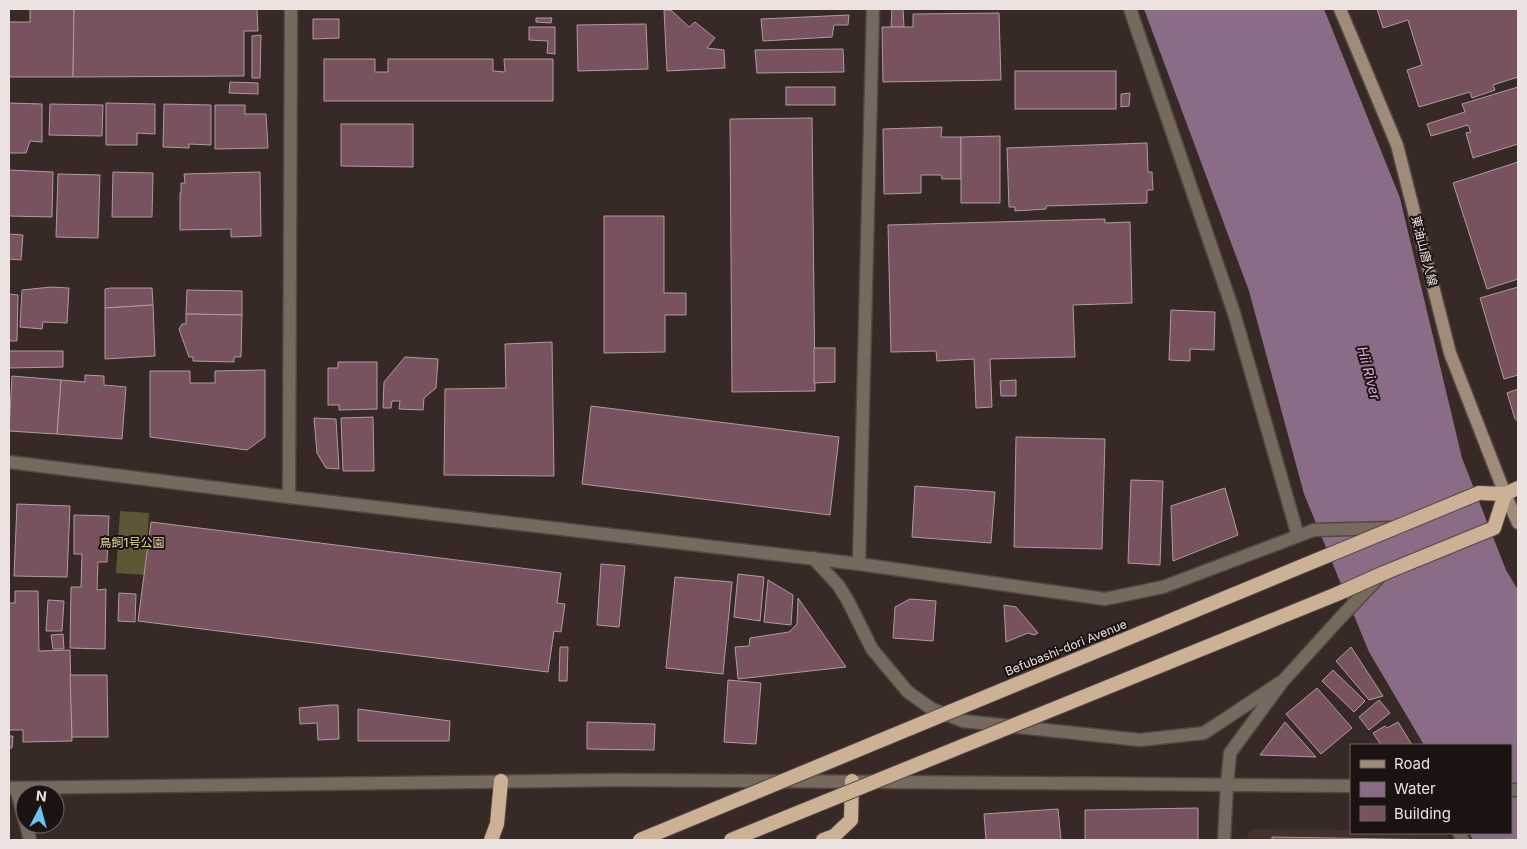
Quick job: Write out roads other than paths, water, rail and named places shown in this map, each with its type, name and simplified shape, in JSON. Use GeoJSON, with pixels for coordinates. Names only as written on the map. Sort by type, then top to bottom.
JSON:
{"type":"FeatureCollection","features":[{"type":"Feature","properties":{"kind":"highway","name":"Befubashi-dori Avenue"},"geometry":{"type":"LineString","coordinates":[[640,840],[1479,493],[1512,491]]}},
{"type":"Feature","properties":{"kind":"highway"},"geometry":{"type":"LineString","coordinates":[[731,840],[1337,594],[1494,528],[1512,491]]}},
{"type":"Feature","properties":{"kind":"highway"},"geometry":{"type":"LineString","coordinates":[[491,840],[497,824],[501,781]]}},
{"type":"Feature","properties":{"kind":"highway"},"geometry":{"type":"LineString","coordinates":[[823,840],[834,836],[852,820],[852,781]]}},
{"type":"Feature","properties":{"kind":"main road","name":"東油山唐人線"},"geometry":{"type":"LineString","coordinates":[[1340,9],[1397,145],[1450,353],[1512,491],[1518,523]]}},
{"type":"Feature","properties":{"kind":"street"},"geometry":{"type":"LineString","coordinates":[[289,497],[291,9]]}},
{"type":"Feature","properties":{"kind":"street"},"geometry":{"type":"LineString","coordinates":[[859,564],[873,9]]}},
{"type":"Feature","properties":{"kind":"street"},"geometry":{"type":"LineString","coordinates":[[1130,9],[1234,314],[1298,536]]}},
{"type":"Feature","properties":{"kind":"street"},"geometry":{"type":"LineString","coordinates":[[9,462],[289,497],[813,558],[1105,599],[1163,587],[1314,530],[1394,528]]}},
{"type":"Feature","properties":{"kind":"street"},"geometry":{"type":"LineString","coordinates":[[813,558],[838,585],[872,649],[908,692],[932,708],[963,721],[1140,740],[1204,733],[1283,681]]}},
{"type":"Feature","properties":{"kind":"street"},"geometry":{"type":"LineString","coordinates":[[1224,840],[1230,752],[1283,681],[1384,573]]}},
{"type":"Feature","properties":{"kind":"street"},"geometry":{"type":"LineString","coordinates":[[12,788],[501,781],[852,781],[1350,786]]}},
{"type":"Feature","properties":{"kind":"water","name":"Hii River"},"geometry":{"type":"Polygon","coordinates":[[[1144,9],[1324,9],[1400,198],[1462,458],[1506,570],[1518,590],[1518,840],[1473,840],[1470,834],[1512,834],[1512,744],[1423,744],[1369,652],[1304,494],[1249,291],[1144,9]]]}},
{"type":"Feature","properties":{"kind":"park label","name":"鳥飼1号公園"},"geometry":{"type":"Point","coordinates":[132,543]}}]}
